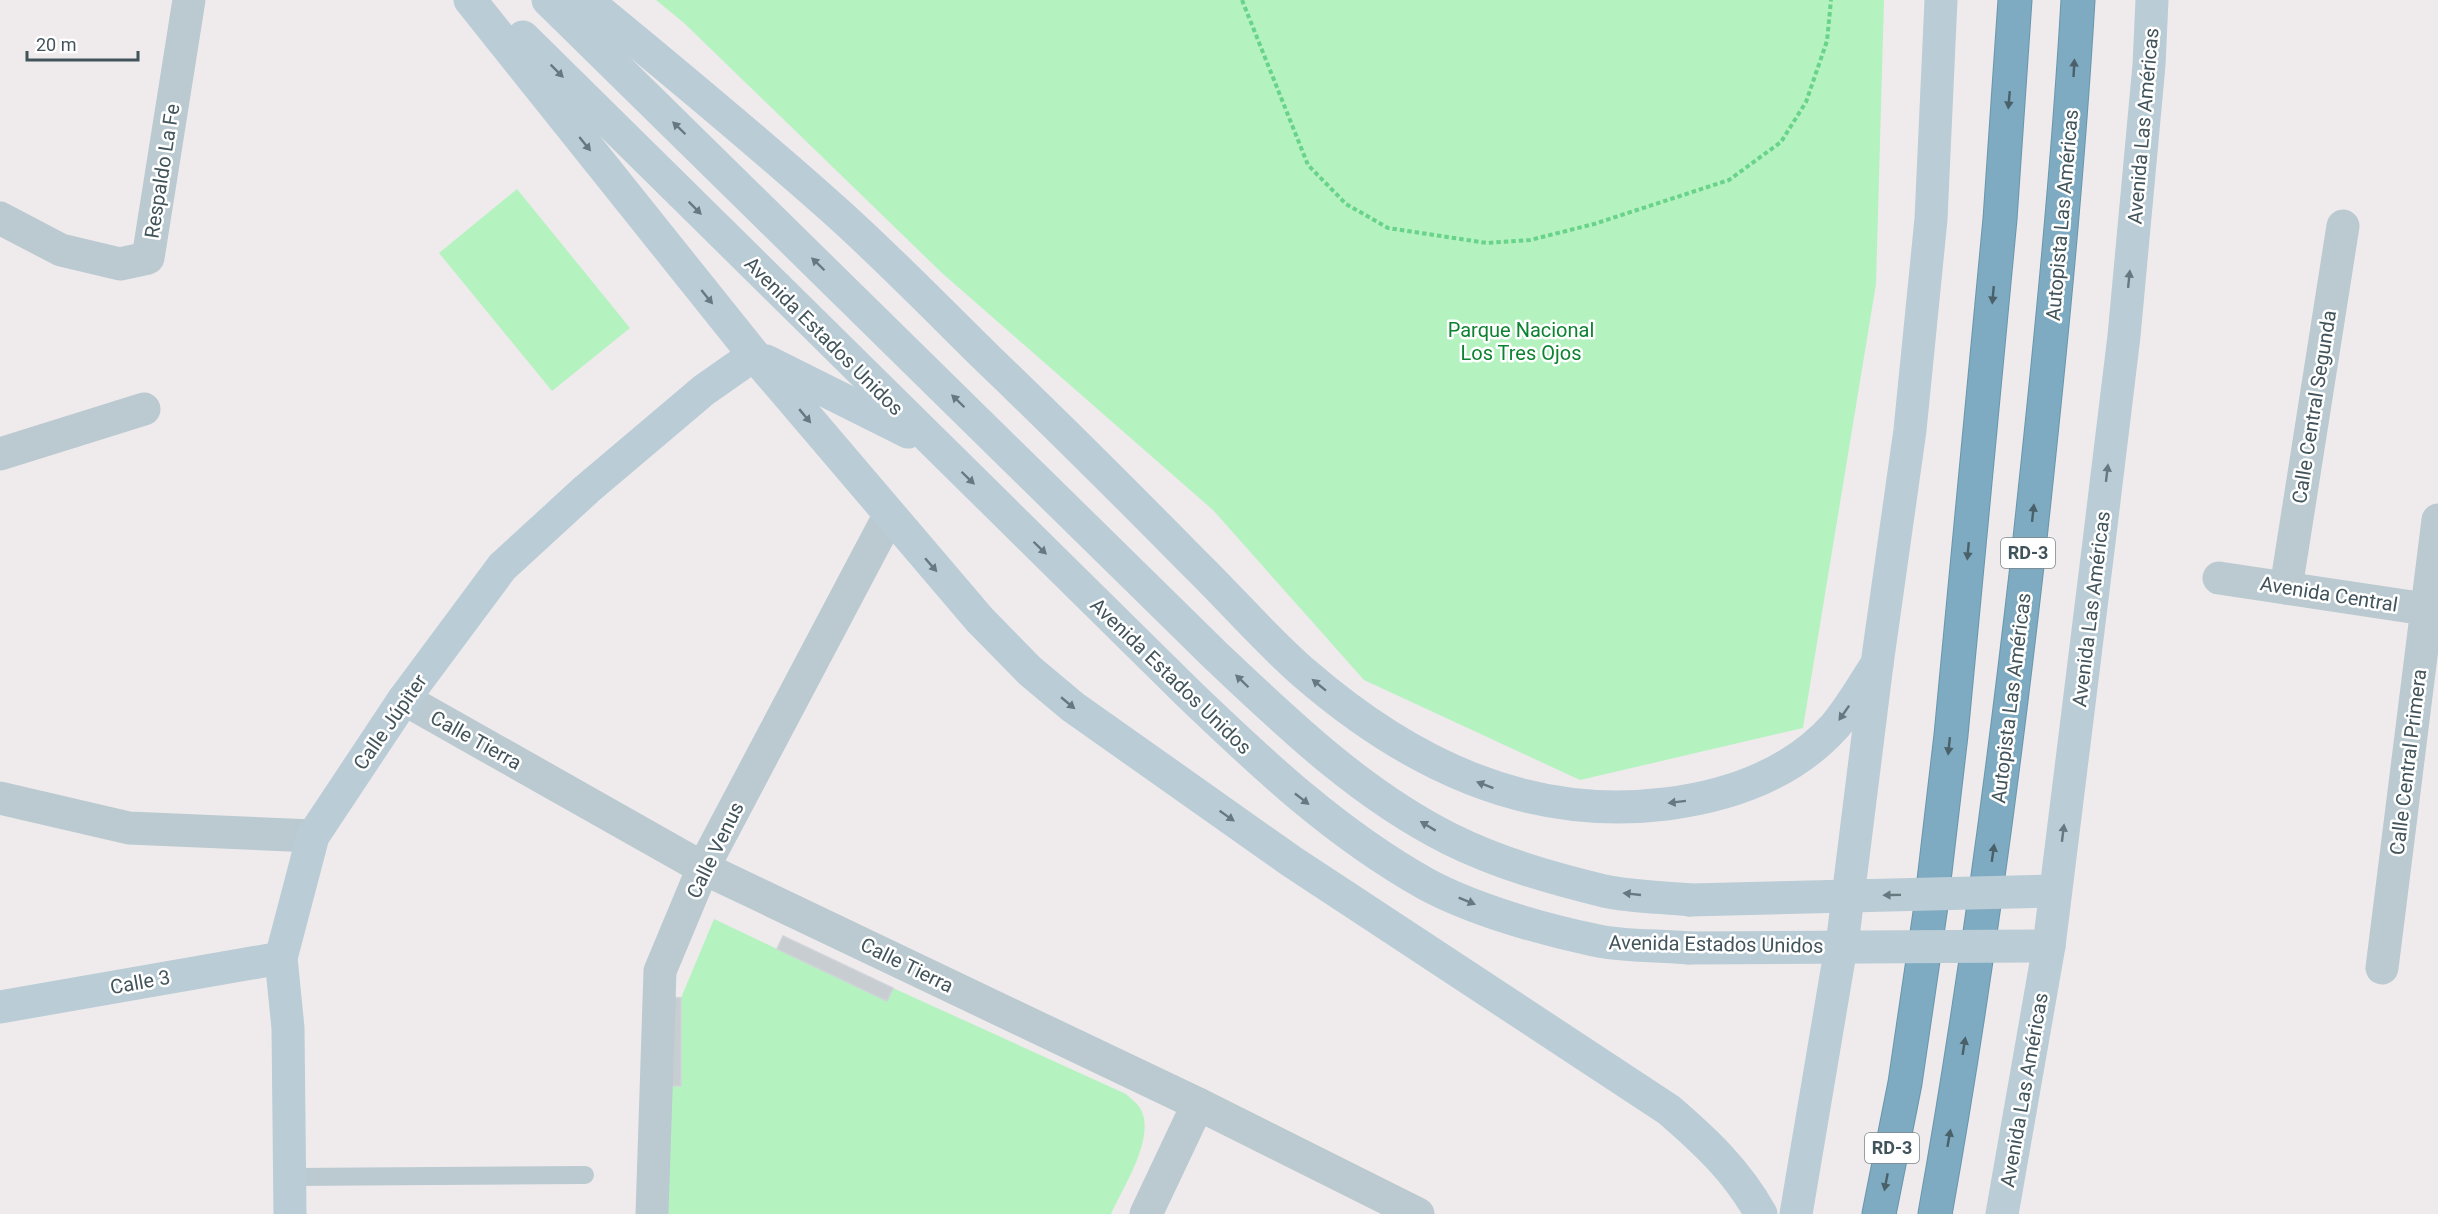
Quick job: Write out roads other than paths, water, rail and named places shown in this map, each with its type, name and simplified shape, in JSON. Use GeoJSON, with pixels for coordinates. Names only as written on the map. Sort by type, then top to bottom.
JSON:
{"type":"FeatureCollection","features":[{"type":"Feature","properties":{"kind":"highway","name":"RD-3"},"geometry":{"type":"LineString","coordinates":[[1879,1214],[1905,1083],[1928,929],[1951,735],[2000,219],[2015,0]]}},
{"type":"Feature","properties":{"kind":"highway","name":"Autopista Las Américas"},"geometry":{"type":"LineString","coordinates":[[1935,1214],[1984,919],[2001,791],[2052,335],[2078,0]]}},
{"type":"Feature","properties":{"kind":"street","name":"Respaldo La Fe"},"geometry":{"type":"LineString","coordinates":[[0,218],[61,250],[120,264],[148,258],[189,0]]}},
{"type":"Feature","properties":{"kind":"street"},"geometry":{"type":"LineString","coordinates":[[470,0],[754,355],[980,620],[1030,670],[1073,707],[1292,861],[1669,1110],[1713,1148],[1742,1181],[1761,1214]]}},
{"type":"Feature","properties":{"kind":"street","name":"Avenida Estados Unidos"},"geometry":{"type":"LineString","coordinates":[[485,0],[998,507],[1279,780],[1353,839],[1427,885],[1515,920],[1596,941],[1689,948],[2049,946]]}},
{"type":"Feature","properties":{"kind":"street"},"geometry":{"type":"LineString","coordinates":[[548,0],[1296,732],[1368,790],[1449,839],[1510,865],[1606,891],[1690,900],[2055,891]]}},
{"type":"Feature","properties":{"kind":"street"},"geometry":{"type":"LineString","coordinates":[[586,0],[834,210],[1053,422],[1303,672],[1353,712],[1401,744],[1455,773],[1500,790],[1544,802],[1595,807],[1645,807],[1690,801],[1734,790],[1773,775],[1822,739],[1836,724],[1877,664]]}},
{"type":"Feature","properties":{"kind":"street"},"geometry":{"type":"LineString","coordinates":[[1796,1214],[1844,929],[1877,664],[1911,429],[1930,231],[1941,0]]}},
{"type":"Feature","properties":{"kind":"street","name":"Avenida Las Américas"},"geometry":{"type":"LineString","coordinates":[[2002,1214],[2049,946],[2124,336],[2148,76],[2152,0]]}},
{"type":"Feature","properties":{"kind":"street","name":"Calle Central Segunda"},"geometry":{"type":"LineString","coordinates":[[2286,588],[2343,226]]}},
{"type":"Feature","properties":{"kind":"street"},"geometry":{"type":"LineString","coordinates":[[754,355],[939,449]]}},
{"type":"Feature","properties":{"kind":"street","name":"Calle Júpiter"},"geometry":{"type":"LineString","coordinates":[[290,1214],[288,1028],[281,957],[313,836],[404,699],[502,567],[623,458],[704,390],[754,355]]}},
{"type":"Feature","properties":{"kind":"street"},"geometry":{"type":"LineString","coordinates":[[0,454],[144,409]]}},
{"type":"Feature","properties":{"kind":"street","name":"Calle Venus"},"geometry":{"type":"LineString","coordinates":[[652,1214],[660,971],[703,868],[889,516]]}},
{"type":"Feature","properties":{"kind":"street","name":"Calle Central Primera"},"geometry":{"type":"LineString","coordinates":[[2382,968],[2433,610],[2438,520]]}},
{"type":"Feature","properties":{"kind":"street","name":"Avenida Central"},"geometry":{"type":"LineString","coordinates":[[2219,578],[2433,610]]}},
{"type":"Feature","properties":{"kind":"street","name":"Calle Tierra"},"geometry":{"type":"LineString","coordinates":[[404,699],[703,868],[1198,1104],[1418,1214]]}},
{"type":"Feature","properties":{"kind":"street"},"geometry":{"type":"LineString","coordinates":[[0,798],[129,828],[313,836]]}},
{"type":"Feature","properties":{"kind":"street","name":"Calle 3"},"geometry":{"type":"LineString","coordinates":[[0,1007],[281,957]]}},
{"type":"Feature","properties":{"kind":"street"},"geometry":{"type":"LineString","coordinates":[[1146,1214],[1198,1104]]}},
{"type":"Feature","properties":{"kind":"lane"},"geometry":{"type":"LineString","coordinates":[[289,1177],[585,1175]]}},
{"type":"Feature","properties":{"kind":"park label","name":"Parque Nacional Los Tres Ojos"},"geometry":{"type":"Point","coordinates":[1521,342]}}]}
